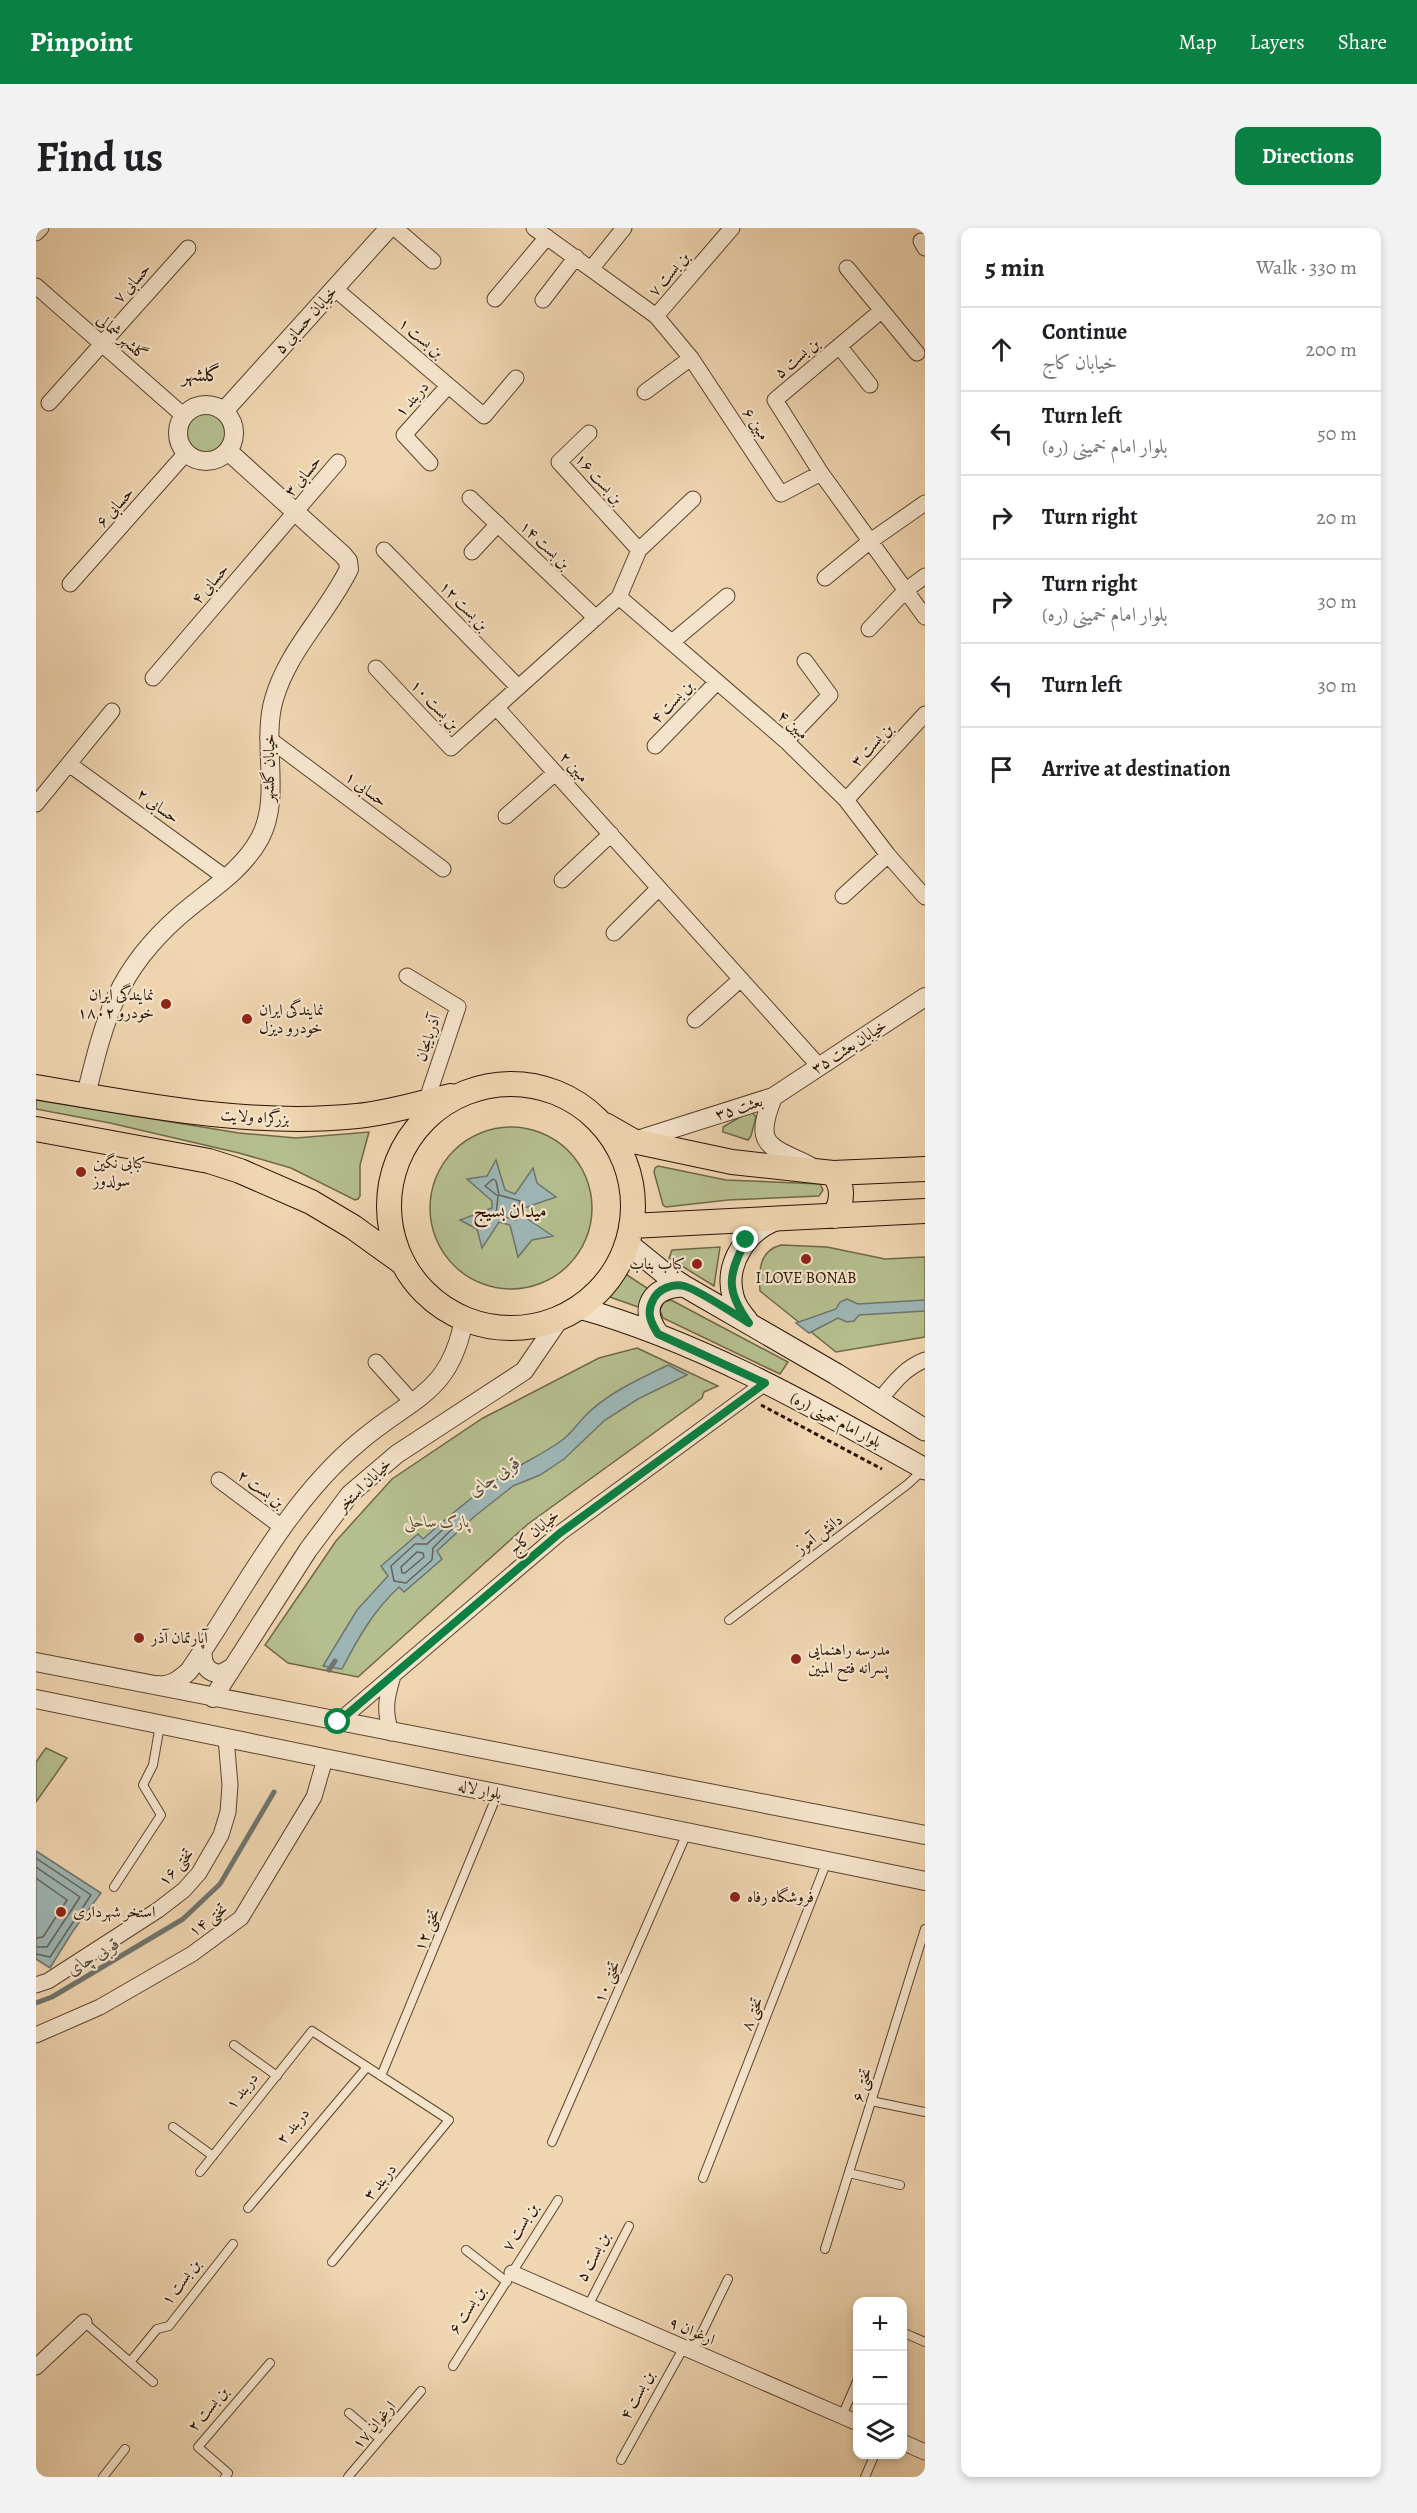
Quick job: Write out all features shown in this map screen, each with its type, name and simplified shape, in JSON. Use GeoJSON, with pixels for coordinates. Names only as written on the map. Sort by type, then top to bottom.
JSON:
{"type":"FeatureCollection","features":[{"type":"Feature","properties":{"kind":"highway"},"geometry":{"type":"LineString","coordinates":[[600,1122],[614,1140],[628,1173],[633,1208],[629,1235],[608,1279],[595,1295],[570,1312],[534,1326],[506,1328],[487,1326],[464,1319],[429,1297],[403,1263],[393,1239],[389,1213],[391,1186],[398,1161],[411,1137],[428,1118],[449,1101],[473,1090],[508,1084],[544,1089],[576,1103],[600,1122],[633,1142],[732,1162],[828,1172],[925,1169]]}},
{"type":"Feature","properties":{"kind":"highway","name":"بزرگراه ولایت"},"geometry":{"type":"LineString","coordinates":[[36,1087],[219,1114],[290,1120],[360,1116],[473,1090]]}},
{"type":"Feature","properties":{"kind":"highway"},"geometry":{"type":"LineString","coordinates":[[36,1129],[209,1161],[240,1171],[311,1202],[353,1227],[403,1263]]}},
{"type":"Feature","properties":{"kind":"highway"},"geometry":{"type":"LineString","coordinates":[[828,1172],[841,1187],[842,1197],[834,1216]]}},
{"type":"Feature","properties":{"kind":"highway"},"geometry":{"type":"LineString","coordinates":[[629,1235],[778,1219],[925,1211]]}},
{"type":"Feature","properties":{"kind":"main road"},"geometry":{"type":"LineString","coordinates":[[749,1323],[732,1296],[731,1284],[735,1260],[746,1240],[763,1224],[778,1219]]}},
{"type":"Feature","properties":{"kind":"main road"},"geometry":{"type":"LineString","coordinates":[[629,1235],[658,1269],[925,1430]]}},
{"type":"Feature","properties":{"kind":"main road"},"geometry":{"type":"LineString","coordinates":[[658,1334],[651,1324],[649,1315],[654,1297],[669,1286],[684,1286]]}},
{"type":"Feature","properties":{"kind":"main road","name":"بلوار امام خمینی (ره)"},"geometry":{"type":"LineString","coordinates":[[570,1312],[658,1334],[765,1383],[925,1468]]}},
{"type":"Feature","properties":{"kind":"street"},"geometry":{"type":"LineString","coordinates":[[36,233],[41,228]]}},
{"type":"Feature","properties":{"kind":"street","name":"خیابان حسابی ۵"},"geometry":{"type":"LineString","coordinates":[[224,411],[389,228]]}},
{"type":"Feature","properties":{"kind":"street"},"geometry":{"type":"LineString","coordinates":[[395,228],[433,261]]}},
{"type":"Feature","properties":{"kind":"street","name":"مبین ۶"},"geometry":{"type":"LineString","coordinates":[[534,228],[656,316],[691,358],[781,494],[821,473]]}},
{"type":"Feature","properties":{"kind":"street"},"geometry":{"type":"LineString","coordinates":[[591,269],[624,228]]}},
{"type":"Feature","properties":{"kind":"street","name":"بن بست ۷"},"geometry":{"type":"LineString","coordinates":[[656,316],[732,228]]}},
{"type":"Feature","properties":{"kind":"street"},"geometry":{"type":"LineString","coordinates":[[495,299],[547,237]]}},
{"type":"Feature","properties":{"kind":"street","name":"حسابی ۷"},"geometry":{"type":"LineString","coordinates":[[49,403],[188,248]]}},
{"type":"Feature","properties":{"kind":"street"},"geometry":{"type":"LineString","coordinates":[[543,300],[576,258]]}},
{"type":"Feature","properties":{"kind":"street"},"geometry":{"type":"LineString","coordinates":[[847,268],[917,353]]}},
{"type":"Feature","properties":{"kind":"street","name":"گلشهر شمالی"},"geometry":{"type":"LineString","coordinates":[[36,286],[184,416]]}},
{"type":"Feature","properties":{"kind":"street","name":"بن بست ۱"},"geometry":{"type":"LineString","coordinates":[[334,288],[484,416],[516,378]]}},
{"type":"Feature","properties":{"kind":"street","name":"بن بست ۵"},"geometry":{"type":"LineString","coordinates":[[821,473],[775,400],[881,310]]}},
{"type":"Feature","properties":{"kind":"street"},"geometry":{"type":"LineString","coordinates":[[839,346],[870,385]]}},
{"type":"Feature","properties":{"kind":"street"},"geometry":{"type":"LineString","coordinates":[[645,392],[691,358]]}},
{"type":"Feature","properties":{"kind":"street","name":"دربند ۱"},"geometry":{"type":"LineString","coordinates":[[430,463],[404,435],[448,386]]}},
{"type":"Feature","properties":{"kind":"street"},"geometry":{"type":"LineString","coordinates":[[207,405],[224,411],[230,418],[234,434],[228,451],[221,457],[203,461],[186,453],[181,447],[178,431],[184,416],[190,409],[207,405]]}},
{"type":"Feature","properties":{"kind":"street","name":"بن بست ۱۶"},"geometry":{"type":"LineString","coordinates":[[589,433],[559,462],[639,550]]}},
{"type":"Feature","properties":{"kind":"street","name":"خیابان گلشهر"},"geometry":{"type":"LineString","coordinates":[[86,1095],[104,1029],[125,978],[158,935],[226,878],[245,859],[259,840],[268,816],[268,738],[273,701],[288,664],[350,569],[343,555],[228,451]]}},
{"type":"Feature","properties":{"kind":"street","name":"حسابی ۶"},"geometry":{"type":"LineString","coordinates":[[70,584],[186,453]]}},
{"type":"Feature","properties":{"kind":"street","name":"حسابی ۳"},"geometry":{"type":"LineString","coordinates":[[296,512],[338,462]]}},
{"type":"Feature","properties":{"kind":"street"},"geometry":{"type":"LineString","coordinates":[[821,473],[925,617]]}},
{"type":"Feature","properties":{"kind":"street","name":"بن بست ۱۴"},"geometry":{"type":"LineString","coordinates":[[470,498],[596,618]]}},
{"type":"Feature","properties":{"kind":"street"},"geometry":{"type":"LineString","coordinates":[[496,707],[619,597],[639,550],[693,499]]}},
{"type":"Feature","properties":{"kind":"street"},"geometry":{"type":"LineString","coordinates":[[825,578],[869,542],[925,502]]}},
{"type":"Feature","properties":{"kind":"street","name":"حسابی ۴"},"geometry":{"type":"LineString","coordinates":[[153,678],[296,512]]}},
{"type":"Feature","properties":{"kind":"street"},"geometry":{"type":"LineString","coordinates":[[472,552],[498,524]]}},
{"type":"Feature","properties":{"kind":"street","name":"بن بست ۱۲"},"geometry":{"type":"LineString","coordinates":[[384,550],[518,687]]}},
{"type":"Feature","properties":{"kind":"street"},"geometry":{"type":"LineString","coordinates":[[870,629],[906,590],[925,576]]}},
{"type":"Feature","properties":{"kind":"street"},"geometry":{"type":"LineString","coordinates":[[672,642],[727,596]]}},
{"type":"Feature","properties":{"kind":"street","name":"مبین ۴"},"geometry":{"type":"LineString","coordinates":[[619,597],[786,741],[846,800],[888,855],[925,896]]}},
{"type":"Feature","properties":{"kind":"street"},"geometry":{"type":"LineString","coordinates":[[786,741],[831,695],[805,661]]}},
{"type":"Feature","properties":{"kind":"street","name":"بن بست ۱۰"},"geometry":{"type":"LineString","coordinates":[[376,668],[451,748],[496,707]]}},
{"type":"Feature","properties":{"kind":"street","name":"بن بست ۴"},"geometry":{"type":"LineString","coordinates":[[655,746],[716,683]]}},
{"type":"Feature","properties":{"kind":"street","name":"مبین ۲"},"geometry":{"type":"LineString","coordinates":[[496,707],[819,1066]]}},
{"type":"Feature","properties":{"kind":"street"},"geometry":{"type":"LineString","coordinates":[[36,804],[112,711]]}},
{"type":"Feature","properties":{"kind":"street","name":"بن بست ۳"},"geometry":{"type":"LineString","coordinates":[[846,800],[925,714]]}},
{"type":"Feature","properties":{"kind":"street","name":"حسابی ۱"},"geometry":{"type":"LineString","coordinates":[[268,738],[443,869]]}},
{"type":"Feature","properties":{"kind":"street","name":"حسابی ۲"},"geometry":{"type":"LineString","coordinates":[[69,764],[226,878]]}},
{"type":"Feature","properties":{"kind":"street"},"geometry":{"type":"LineString","coordinates":[[506,816],[555,772]]}},
{"type":"Feature","properties":{"kind":"street"},"geometry":{"type":"LineString","coordinates":[[562,880],[611,834]]}},
{"type":"Feature","properties":{"kind":"street"},"geometry":{"type":"LineString","coordinates":[[843,897],[888,855]]}},
{"type":"Feature","properties":{"kind":"street"},"geometry":{"type":"LineString","coordinates":[[614,933],[658,888]]}},
{"type":"Feature","properties":{"kind":"street","name":"آذربایجان"},"geometry":{"type":"LineString","coordinates":[[408,976],[458,1007],[426,1102]]}},
{"type":"Feature","properties":{"kind":"street"},"geometry":{"type":"LineString","coordinates":[[695,1020],[741,979]]}},
{"type":"Feature","properties":{"kind":"street","name":"خیابان بعثت ۳۵"},"geometry":{"type":"LineString","coordinates":[[773,1097],[925,997]]}},
{"type":"Feature","properties":{"kind":"street","name":"بعثت ۳۵"},"geometry":{"type":"LineString","coordinates":[[633,1142],[773,1097]]}},
{"type":"Feature","properties":{"kind":"street","name":"بعثت ۳۵"},"geometry":{"type":"LineString","coordinates":[[773,1097],[764,1128],[766,1140],[771,1148],[828,1172]]}},
{"type":"Feature","properties":{"kind":"street","name":"خیابان استخر"},"geometry":{"type":"LineString","coordinates":[[213,1698],[308,1550],[350,1494],[397,1454],[524,1371],[570,1312]]}},
{"type":"Feature","properties":{"kind":"street","name":"خیابان استخر"},"geometry":{"type":"LineString","coordinates":[[137,1682],[164,1686],[178,1680],[189,1671],[282,1527],[312,1487],[359,1441],[436,1384],[447,1370],[460,1343],[464,1319]]}},
{"type":"Feature","properties":{"kind":"street"},"geometry":{"type":"LineString","coordinates":[[879,1401],[899,1377],[915,1364],[925,1360]]}},
{"type":"Feature","properties":{"kind":"street"},"geometry":{"type":"LineString","coordinates":[[376,1362],[412,1402]]}},
{"type":"Feature","properties":{"kind":"street","name":"خیابان کاج"},"geometry":{"type":"LineString","coordinates":[[338,1722],[560,1533],[765,1383]]}},
{"type":"Feature","properties":{"kind":"street","name":"بن بست ۲"},"geometry":{"type":"LineString","coordinates":[[219,1480],[282,1527]]}},
{"type":"Feature","properties":{"kind":"street"},"geometry":{"type":"LineString","coordinates":[[202,1651],[203,1662],[210,1671],[221,1674],[232,1667]]}},
{"type":"Feature","properties":{"kind":"street"},"geometry":{"type":"LineString","coordinates":[[36,1662],[391,1733],[925,1835]]}},
{"type":"Feature","properties":{"kind":"street"},"geometry":{"type":"LineString","coordinates":[[391,1733],[385,1713],[387,1695],[393,1676]]}},
{"type":"Feature","properties":{"kind":"street","name":"بلوار لاله"},"geometry":{"type":"LineString","coordinates":[[36,1699],[925,1881]]}},
{"type":"Feature","properties":{"kind":"street","name":"تختی ۱۶"},"geometry":{"type":"LineString","coordinates":[[36,1985],[48,1982],[158,1910],[184,1890],[199,1873],[221,1836],[228,1812],[230,1785],[225,1738]]}},
{"type":"Feature","properties":{"kind":"street","name":"تختی ۱۴"},"geometry":{"type":"LineString","coordinates":[[36,2035],[90,2012],[130,1990],[192,1954],[242,1918],[314,1797],[325,1759]]}},
{"type":"Feature","properties":{"kind":"street","name":"ارغوان ۹"},"geometry":{"type":"LineString","coordinates":[[509,2277],[588,2306],[853,2420]]}},
{"type":"Feature","properties":{"kind":"street"},"geometry":{"type":"LineString","coordinates":[[38,2360],[84,2322]]}},
{"type":"Feature","properties":{"kind":"street"},"geometry":{"type":"LineString","coordinates":[[907,2444],[925,2452]]}},
{"type":"Feature","properties":{"kind":"lane","name":"دانش آموز"},"geometry":{"type":"LineString","coordinates":[[729,1620],[908,1484],[925,1468]]}},
{"type":"Feature","properties":{"kind":"lane"},"geometry":{"type":"LineString","coordinates":[[114,1887],[161,1815],[143,1785],[153,1764],[160,1725]]}},
{"type":"Feature","properties":{"kind":"lane","name":"تختی ۱۲"},"geometry":{"type":"LineString","coordinates":[[381,2076],[498,1794]]}},
{"type":"Feature","properties":{"kind":"lane","name":"تختی ۱۰"},"geometry":{"type":"LineString","coordinates":[[552,2142],[687,1832]]}},
{"type":"Feature","properties":{"kind":"lane","name":"تختی ۸"},"geometry":{"type":"LineString","coordinates":[[702,2178],[827,1861]]}},
{"type":"Feature","properties":{"kind":"lane","name":"تختی ۶"},"geometry":{"type":"LineString","coordinates":[[825,2248],[925,1929]]}},
{"type":"Feature","properties":{"kind":"lane","name":"دربند ۱"},"geometry":{"type":"LineString","coordinates":[[200,2172],[312,2031],[367,2067]]}},
{"type":"Feature","properties":{"kind":"lane"},"geometry":{"type":"LineString","coordinates":[[234,2045],[277,2076]]}},
{"type":"Feature","properties":{"kind":"lane"},"geometry":{"type":"LineString","coordinates":[[367,2067],[381,2076]]}},
{"type":"Feature","properties":{"kind":"lane","name":"دربند ۲"},"geometry":{"type":"LineString","coordinates":[[248,2208],[367,2067]]}},
{"type":"Feature","properties":{"kind":"lane","name":"دربند ۳"},"geometry":{"type":"LineString","coordinates":[[332,2262],[449,2120],[381,2076]]}},
{"type":"Feature","properties":{"kind":"lane"},"geometry":{"type":"LineString","coordinates":[[872,2101],[925,2112]]}},
{"type":"Feature","properties":{"kind":"lane"},"geometry":{"type":"LineString","coordinates":[[173,2127],[213,2156]]}},
{"type":"Feature","properties":{"kind":"lane"},"geometry":{"type":"LineString","coordinates":[[849,2173],[900,2185]]}},
{"type":"Feature","properties":{"kind":"lane","name":"بن بست ۷"},"geometry":{"type":"LineString","coordinates":[[509,2277],[558,2200]]}},
{"type":"Feature","properties":{"kind":"lane","name":"بن بست ۵"},"geometry":{"type":"LineString","coordinates":[[588,2306],[629,2226]]}},
{"type":"Feature","properties":{"kind":"lane","name":"بن بست ۱"},"geometry":{"type":"LineString","coordinates":[[130,2362],[157,2329],[169,2326],[232,2244]]}},
{"type":"Feature","properties":{"kind":"lane"},"geometry":{"type":"LineString","coordinates":[[466,2250],[509,2277]]}},
{"type":"Feature","properties":{"kind":"lane","name":"بن بست ۶"},"geometry":{"type":"LineString","coordinates":[[453,2366],[509,2277]]}},
{"type":"Feature","properties":{"kind":"lane"},"geometry":{"type":"LineString","coordinates":[[688,2349],[728,2279]]}},
{"type":"Feature","properties":{"kind":"lane"},"geometry":{"type":"LineString","coordinates":[[84,2322],[153,2382]]}},
{"type":"Feature","properties":{"kind":"lane"},"geometry":{"type":"LineString","coordinates":[[907,2334],[925,2343]]}},
{"type":"Feature","properties":{"kind":"lane","name":"بن بست ۴"},"geometry":{"type":"LineString","coordinates":[[621,2460],[688,2349]]}},
{"type":"Feature","properties":{"kind":"lane","name":"بن بست ۲"},"geometry":{"type":"LineString","coordinates":[[227,2475],[198,2447],[270,2363]]}},
{"type":"Feature","properties":{"kind":"lane","name":"ارغوان ۱۷"},"geometry":{"type":"LineString","coordinates":[[348,2477],[421,2391]]}},
{"type":"Feature","properties":{"kind":"lane"},"geometry":{"type":"LineString","coordinates":[[842,2416],[853,2391]]}},
{"type":"Feature","properties":{"kind":"lane"},"geometry":{"type":"LineString","coordinates":[[349,2413],[380,2439]]}},
{"type":"Feature","properties":{"kind":"lane"},"geometry":{"type":"LineString","coordinates":[[103,2477],[125,2449]]}},
{"type":"Feature","properties":{"kind":"lane"},"geometry":{"type":"LineString","coordinates":[[865,2477],[873,2459]]}},
{"type":"Feature","properties":{"kind":"path"},"geometry":{"type":"LineString","coordinates":[[746,1397],[908,1484]]}},
{"type":"Feature","properties":{"kind":"green space"},"geometry":{"type":"Polygon","coordinates":[[[206,414],[219,420],[225,433],[219,446],[206,452],[193,446],[187,433],[193,420],[206,414]]]}},
{"type":"Feature","properties":{"kind":"green space"},"geometry":{"type":"Polygon","coordinates":[[[36,1100],[239,1133],[296,1138],[369,1132],[360,1165],[360,1196],[355,1200],[291,1168],[239,1153],[110,1123],[36,1109],[36,1100]]]}},
{"type":"Feature","properties":{"kind":"green space"},"geometry":{"type":"Polygon","coordinates":[[[752,1112],[756,1117],[748,1140],[723,1132],[723,1127],[752,1112]]]}},
{"type":"Feature","properties":{"kind":"green space","name":"میدان بسیج"},"geometry":{"type":"Polygon","coordinates":[[[511,1127],[527,1128],[542,1133],[569,1150],[586,1177],[591,1192],[591,1224],[586,1239],[569,1266],[542,1283],[527,1288],[511,1289],[495,1288],[480,1283],[453,1266],[436,1239],[431,1224],[430,1208],[431,1192],[436,1177],[453,1150],[480,1133],[495,1128],[511,1127]]]}},
{"type":"Feature","properties":{"kind":"green space"},"geometry":{"type":"Polygon","coordinates":[[[658,1166],[726,1180],[820,1184],[823,1190],[819,1196],[728,1200],[666,1207],[663,1205],[654,1172],[658,1166]]]}},
{"type":"Feature","properties":{"kind":"green space"},"geometry":{"type":"Polygon","coordinates":[[[781,1245],[827,1247],[885,1259],[925,1257],[925,1337],[836,1352],[760,1291],[760,1270],[764,1257],[773,1248],[781,1245]]]}},
{"type":"Feature","properties":{"kind":"green space"},"geometry":{"type":"Polygon","coordinates":[[[720,1247],[714,1286],[669,1258],[672,1250],[720,1247]]]}},
{"type":"Feature","properties":{"kind":"green space"},"geometry":{"type":"Polygon","coordinates":[[[624,1273],[650,1290],[641,1308],[610,1297],[624,1273]]]}},
{"type":"Feature","properties":{"kind":"green space"},"geometry":{"type":"Polygon","coordinates":[[[671,1300],[788,1362],[780,1374],[663,1318],[660,1310],[664,1302],[671,1300]]]}},
{"type":"Feature","properties":{"kind":"green space","name":"پارک ساحلی"},"geometry":{"type":"Polygon","coordinates":[[[637,1348],[718,1386],[704,1392],[702,1398],[528,1524],[358,1677],[288,1663],[265,1645],[336,1541],[392,1479],[483,1418],[599,1358],[637,1348]]]}},
{"type":"Feature","properties":{"kind":"green space"},"geometry":{"type":"Polygon","coordinates":[[[46,1748],[67,1758],[36,1802],[36,1762],[46,1748]]]}},
{"type":"Feature","properties":{"kind":"water"},"geometry":{"type":"Polygon","coordinates":[[[496,1160],[505,1190],[515,1194],[533,1168],[537,1183],[556,1197],[524,1208],[523,1216],[553,1236],[532,1240],[518,1257],[510,1225],[499,1222],[482,1248],[477,1229],[460,1220],[492,1208],[492,1201],[467,1179],[487,1176],[496,1160]]]}},
{"type":"Feature","properties":{"kind":"water"},"geometry":{"type":"Polygon","coordinates":[[[847,1299],[858,1304],[925,1300],[925,1311],[859,1315],[854,1321],[847,1322],[838,1318],[809,1333],[796,1323],[836,1309],[840,1302],[847,1299]]]}},
{"type":"Feature","properties":{"kind":"water","name":"قوبی چای"},"geometry":{"type":"Polygon","coordinates":[[[668,1365],[687,1375],[638,1399],[605,1420],[564,1459],[540,1475],[513,1486],[475,1516],[437,1551],[442,1559],[404,1592],[399,1587],[382,1605],[360,1635],[342,1669],[323,1666],[357,1610],[388,1576],[381,1566],[418,1534],[423,1539],[488,1486],[561,1441],[605,1399],[668,1365]]]}},
{"type":"Feature","properties":{"kind":"water","name":"استخر شهرداری"},"geometry":{"type":"Polygon","coordinates":[[[36,1851],[101,1893],[50,1968],[36,1959],[36,1851]]]}},
{"type":"Feature","properties":{"kind":"waterway","name":"قوبی چای"},"geometry":{"type":"LineString","coordinates":[[329,1670],[335,1661]]}},
{"type":"Feature","properties":{"kind":"waterway","name":"قوبی چای"},"geometry":{"type":"LineString","coordinates":[[36,2003],[52,1997],[183,1919],[220,1884],[274,1792]]}},
{"type":"Feature","properties":{"kind":"place","name":"نمایندگی ایران خودرو ۱۸۰۲"},"geometry":{"type":"Point","coordinates":[166,1004]}},
{"type":"Feature","properties":{"kind":"place","name":"نمایندگی ایران خودرو دیزل"},"geometry":{"type":"Point","coordinates":[247,1019]}},
{"type":"Feature","properties":{"kind":"place","name":"کبابی نگین سولدوز"},"geometry":{"type":"Point","coordinates":[81,1172]}},
{"type":"Feature","properties":{"kind":"place","name":"I LOVE BONAB"},"geometry":{"type":"Point","coordinates":[806,1259]}},
{"type":"Feature","properties":{"kind":"place","name":"کباب بناب"},"geometry":{"type":"Point","coordinates":[697,1264]}},
{"type":"Feature","properties":{"kind":"place","name":"آپارتمان آذر"},"geometry":{"type":"Point","coordinates":[139,1638]}},
{"type":"Feature","properties":{"kind":"place","name":"مدرسه راهنمایی پسرانه فتح المبین"},"geometry":{"type":"Point","coordinates":[796,1659]}},
{"type":"Feature","properties":{"kind":"place","name":"فروشگاه رفاه"},"geometry":{"type":"Point","coordinates":[735,1897]}},
{"type":"Feature","properties":{"kind":"place","name":"استخر شهرداری"},"geometry":{"type":"Point","coordinates":[61,1912]}},
{"type":"Feature","properties":{"kind":"district","name":"گلشهر"},"geometry":{"type":"Point","coordinates":[201,374]}},
{"type":"Feature","properties":{"kind":"district","name":"میدان بسیج"},"geometry":{"type":"Point","coordinates":[510,1210]}},
{"type":"Feature","properties":{"kind":"route"},"geometry":{"type":"LineString","coordinates":[[338,1722],[560,1533],[765,1383],[658,1334],[651,1324],[649,1315],[654,1297],[661,1290],[669,1286],[684,1286],[749,1323],[736,1305],[732,1296],[731,1284],[735,1260],[746,1240]]}}]}
